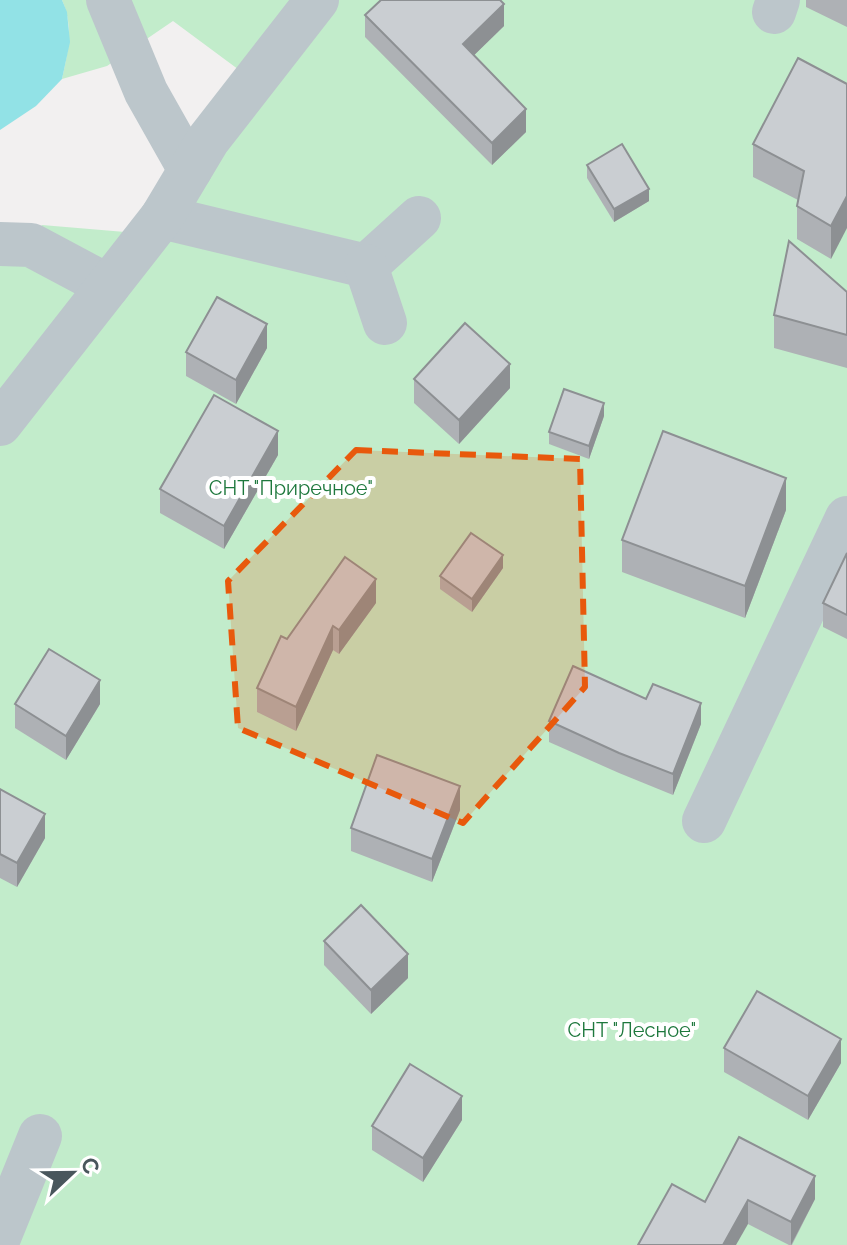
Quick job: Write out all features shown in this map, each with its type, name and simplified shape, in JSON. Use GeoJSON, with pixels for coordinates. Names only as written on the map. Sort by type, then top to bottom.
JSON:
{"type":"FeatureCollection","features":[{"type":"Feature","properties":{"kind":"street"},"geometry":{"type":"LineString","coordinates":[[108,0],[146,92],[190,170]]}},
{"type":"Feature","properties":{"kind":"street"},"geometry":{"type":"LineString","coordinates":[[0,424],[162,217],[208,140],[317,0]]}},
{"type":"Feature","properties":{"kind":"street"},"geometry":{"type":"LineString","coordinates":[[162,217],[366,266]]}},
{"type":"Feature","properties":{"kind":"street"},"geometry":{"type":"LineString","coordinates":[[366,266],[419,218]]}},
{"type":"Feature","properties":{"kind":"street"},"geometry":{"type":"LineString","coordinates":[[0,244],[31,245],[108,286]]}},
{"type":"Feature","properties":{"kind":"street"},"geometry":{"type":"LineString","coordinates":[[366,266],[385,323]]}},
{"type":"Feature","properties":{"kind":"street"},"geometry":{"type":"LineString","coordinates":[[704,821],[847,518]]}},
{"type":"Feature","properties":{"kind":"street"},"geometry":{"type":"LineString","coordinates":[[0,1235],[40,1136]]}},
{"type":"Feature","properties":{"kind":"highlighted area"},"geometry":{"type":"Polygon","coordinates":[[[356,450],[580,459],[585,687],[463,823],[238,728],[228,581],[356,450]]]}},
{"type":"Feature","properties":{"kind":"green space","name":"СНТ \"Приречное\""},"geometry":{"type":"Polygon","coordinates":[[[62,0],[847,0],[847,1245],[0,1245],[0,244],[31,245],[42,225],[149,234],[254,81],[173,21],[107,66],[62,79],[69,29],[62,0]]]}},
{"type":"Feature","properties":{"kind":"water"},"geometry":{"type":"Polygon","coordinates":[[[0,0],[62,0],[67,12],[70,42],[62,79],[36,106],[0,130],[0,0]]]}},
{"type":"Feature","properties":{"kind":"building"},"geometry":{"type":"Polygon","coordinates":[[[381,0],[500,0],[504,4],[463,44],[526,109],[492,143],[365,15],[381,0]]]}},
{"type":"Feature","properties":{"kind":"building"},"geometry":{"type":"Polygon","coordinates":[[[798,58],[847,84],[847,196],[831,226],[797,206],[804,171],[753,144],[798,58]]]}},
{"type":"Feature","properties":{"kind":"building"},"geometry":{"type":"Polygon","coordinates":[[[622,144],[649,189],[614,209],[587,165],[622,144]]]}},
{"type":"Feature","properties":{"kind":"building"},"geometry":{"type":"Polygon","coordinates":[[[789,241],[847,292],[847,335],[774,315],[789,241]]]}},
{"type":"Feature","properties":{"kind":"building"},"geometry":{"type":"Polygon","coordinates":[[[217,297],[267,324],[236,380],[186,352],[217,297]]]}},
{"type":"Feature","properties":{"kind":"building"},"geometry":{"type":"Polygon","coordinates":[[[465,323],[510,364],[459,420],[414,379],[465,323]]]}},
{"type":"Feature","properties":{"kind":"building"},"geometry":{"type":"Polygon","coordinates":[[[564,389],[604,403],[589,446],[549,432],[564,389]]]}},
{"type":"Feature","properties":{"kind":"building"},"geometry":{"type":"Polygon","coordinates":[[[214,395],[278,431],[224,526],[160,489],[214,395]]]}},
{"type":"Feature","properties":{"kind":"building"},"geometry":{"type":"Polygon","coordinates":[[[663,431],[786,478],[745,586],[622,540],[663,431]]]}},
{"type":"Feature","properties":{"kind":"building"},"geometry":{"type":"Polygon","coordinates":[[[471,533],[503,555],[472,599],[440,576],[471,533]]]}},
{"type":"Feature","properties":{"kind":"building"},"geometry":{"type":"Polygon","coordinates":[[[847,553],[847,615],[823,603],[847,553]]]}},
{"type":"Feature","properties":{"kind":"building"},"geometry":{"type":"Polygon","coordinates":[[[345,557],[376,579],[339,630],[333,626],[296,707],[257,688],[281,636],[287,639],[345,557]]]}},
{"type":"Feature","properties":{"kind":"building"},"geometry":{"type":"Polygon","coordinates":[[[49,649],[100,680],[66,736],[15,704],[49,649]]]}},
{"type":"Feature","properties":{"kind":"building"},"geometry":{"type":"Polygon","coordinates":[[[573,666],[646,699],[653,684],[701,703],[673,774],[549,721],[573,666]]]}},
{"type":"Feature","properties":{"kind":"building"},"geometry":{"type":"Polygon","coordinates":[[[377,755],[460,786],[432,859],[351,828],[377,755]]]}},
{"type":"Feature","properties":{"kind":"building"},"geometry":{"type":"Polygon","coordinates":[[[0,789],[45,814],[17,863],[0,854],[0,789]]]}},
{"type":"Feature","properties":{"kind":"building"},"geometry":{"type":"Polygon","coordinates":[[[361,905],[408,954],[371,990],[324,941],[361,905]]]}},
{"type":"Feature","properties":{"kind":"building"},"geometry":{"type":"Polygon","coordinates":[[[757,991],[841,1039],[808,1096],[724,1048],[757,991]]]}},
{"type":"Feature","properties":{"kind":"building"},"geometry":{"type":"Polygon","coordinates":[[[410,1064],[462,1096],[423,1158],[372,1126],[410,1064]]]}},
{"type":"Feature","properties":{"kind":"building"},"geometry":{"type":"Polygon","coordinates":[[[739,1137],[815,1176],[791,1222],[748,1200],[723,1245],[638,1245],[672,1184],[705,1202],[739,1137]]]}},
{"type":"Feature","properties":{"kind":"park label","name":"СНТ \"Лесное\""},"geometry":{"type":"Point","coordinates":[632,1030]}}]}
